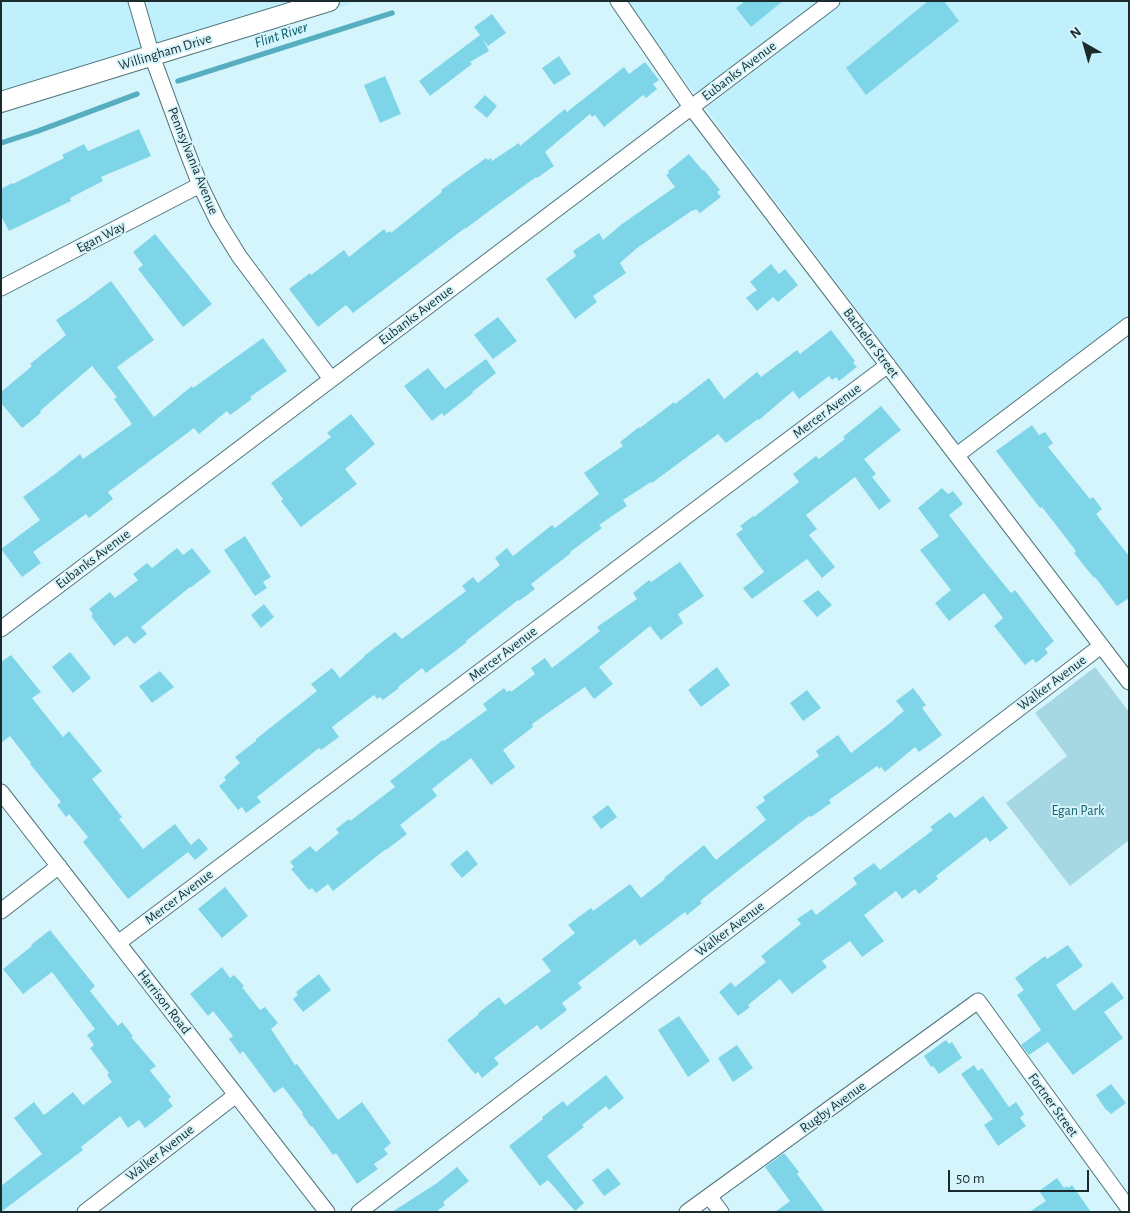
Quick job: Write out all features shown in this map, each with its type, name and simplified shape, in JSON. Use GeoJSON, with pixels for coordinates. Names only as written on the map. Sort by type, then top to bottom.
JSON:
{"type":"FeatureCollection","features":[{"type":"Feature","properties":{"kind":"street","name":"Pennsylvania Avenue"},"geometry":{"type":"LineString","coordinates":[[136,1],[152,56],[200,185],[218,222],[239,256],[331,379]]}},
{"type":"Feature","properties":{"kind":"street","name":"Willingham Drive"},"geometry":{"type":"LineString","coordinates":[[1,102],[329,1]]}},
{"type":"Feature","properties":{"kind":"street","name":"Bachelor Street"},"geometry":{"type":"LineString","coordinates":[[618,1],[691,107],[1129,682]]}},
{"type":"Feature","properties":{"kind":"street","name":"Eubanks Avenue"},"geometry":{"type":"LineString","coordinates":[[1,629],[832,1]]}},
{"type":"Feature","properties":{"kind":"street","name":"Egan Way"},"geometry":{"type":"LineString","coordinates":[[1,288],[200,185]]}},
{"type":"Feature","properties":{"kind":"street"},"geometry":{"type":"LineString","coordinates":[[957,455],[1129,325]]}},
{"type":"Feature","properties":{"kind":"street","name":"Mercer Avenue"},"geometry":{"type":"LineString","coordinates":[[118,943],[888,365]]}},
{"type":"Feature","properties":{"kind":"street","name":"Walker Avenue"},"geometry":{"type":"LineString","coordinates":[[359,1212],[1101,646]]}},
{"type":"Feature","properties":{"kind":"street","name":"Harrison Road"},"geometry":{"type":"LineString","coordinates":[[1,792],[328,1212]]}},
{"type":"Feature","properties":{"kind":"street"},"geometry":{"type":"LineString","coordinates":[[1,911],[59,866]]}},
{"type":"Feature","properties":{"kind":"street","name":"Rugby Avenue"},"geometry":{"type":"LineString","coordinates":[[687,1212],[978,1001]]}},
{"type":"Feature","properties":{"kind":"street","name":"Fortner Street"},"geometry":{"type":"LineString","coordinates":[[978,1001],[1129,1209]]}},
{"type":"Feature","properties":{"kind":"street","name":"Walker Avenue"},"geometry":{"type":"LineString","coordinates":[[85,1212],[236,1095]]}},
{"type":"Feature","properties":{"kind":"street"},"geometry":{"type":"LineString","coordinates":[[709,1196],[721,1212]]}},
{"type":"Feature","properties":{"kind":"shaded area"},"geometry":{"type":"Polygon","coordinates":[[[1,1],[360,1],[16,107],[1,114],[1,1]]]}},
{"type":"Feature","properties":{"kind":"shaded area"},"geometry":{"type":"Polygon","coordinates":[[[625,1],[1129,1],[1129,331],[963,451],[625,1]]]}},
{"type":"Feature","properties":{"kind":"green space","name":"Egan Park"},"geometry":{"type":"Polygon","coordinates":[[[1095,667],[1129,712],[1129,840],[1070,886],[1006,803],[1067,756],[1035,713],[1095,667]]]}},
{"type":"Feature","properties":{"kind":"building"},"geometry":{"type":"Polygon","coordinates":[[[745,1],[783,1],[751,27],[736,8],[745,1]]]}},
{"type":"Feature","properties":{"kind":"building"},"geometry":{"type":"Polygon","coordinates":[[[928,1],[944,1],[959,21],[866,95],[846,68],[928,1]]]}},
{"type":"Feature","properties":{"kind":"building"},"geometry":{"type":"Polygon","coordinates":[[[492,14],[506,33],[488,46],[483,39],[489,51],[470,62],[472,64],[430,96],[419,81],[480,35],[474,27],[492,14]]]}},
{"type":"Feature","properties":{"kind":"building"},"geometry":{"type":"Polygon","coordinates":[[[559,56],[571,74],[554,85],[542,68],[559,56]]]}},
{"type":"Feature","properties":{"kind":"building"},"geometry":{"type":"Polygon","coordinates":[[[645,62],[659,80],[653,84],[657,89],[646,98],[643,95],[604,127],[595,115],[592,117],[590,114],[545,152],[554,166],[465,228],[353,313],[346,305],[318,327],[289,289],[344,250],[349,257],[384,229],[387,233],[390,231],[391,233],[442,192],[441,190],[486,158],[488,160],[491,158],[492,161],[519,143],[520,146],[565,109],[567,112],[624,67],[629,74],[645,62]]]}},
{"type":"Feature","properties":{"kind":"building"},"geometry":{"type":"Polygon","coordinates":[[[385,76],[401,114],[380,123],[364,85],[385,76]]]}},
{"type":"Feature","properties":{"kind":"building"},"geometry":{"type":"Polygon","coordinates":[[[485,95],[497,106],[487,118],[474,107],[485,95]]]}},
{"type":"Feature","properties":{"kind":"building"},"geometry":{"type":"Polygon","coordinates":[[[139,129],[151,156],[101,177],[103,181],[70,198],[71,201],[9,231],[1,216],[1,189],[64,158],[62,155],[84,144],[88,151],[139,129]]]}},
{"type":"Feature","properties":{"kind":"building"},"geometry":{"type":"Polygon","coordinates":[[[689,154],[720,190],[717,192],[721,197],[700,213],[696,209],[693,210],[637,248],[620,263],[626,273],[593,296],[597,302],[575,319],[546,279],[576,256],[573,251],[599,233],[603,240],[622,224],[675,187],[666,175],[669,173],[668,171],[689,154]]]}},
{"type":"Feature","properties":{"kind":"building"},"geometry":{"type":"Polygon","coordinates":[[[155,234],[212,304],[183,327],[138,269],[143,265],[133,252],[155,234]]]}},
{"type":"Feature","properties":{"kind":"building"},"geometry":{"type":"Polygon","coordinates":[[[771,264],[779,274],[785,269],[798,285],[778,302],[773,297],[757,311],[746,298],[757,290],[750,282],[771,264]]]}},
{"type":"Feature","properties":{"kind":"building"},"geometry":{"type":"Polygon","coordinates":[[[111,281],[154,340],[117,367],[154,417],[192,386],[193,388],[263,338],[287,371],[250,397],[252,399],[230,415],[227,411],[199,434],[194,428],[108,492],[113,499],[89,518],[86,514],[33,552],[41,563],[22,577],[1,549],[40,520],[23,497],[80,454],[83,459],[132,424],[114,399],[117,397],[92,366],[22,428],[1,403],[1,392],[32,366],[30,364],[66,335],[56,320],[111,281]]]}},
{"type":"Feature","properties":{"kind":"building"},"geometry":{"type":"Polygon","coordinates":[[[498,317],[517,341],[493,359],[474,335],[498,317]]]}},
{"type":"Feature","properties":{"kind":"building"},"geometry":{"type":"Polygon","coordinates":[[[831,330],[855,361],[853,363],[857,367],[839,381],[836,377],[832,380],[829,376],[799,399],[793,391],[759,420],[726,443],[718,434],[652,483],[623,500],[627,506],[599,525],[602,528],[531,584],[535,589],[518,600],[426,673],[422,668],[383,700],[380,697],[377,699],[374,695],[332,727],[339,737],[321,750],[319,748],[257,797],[261,802],[246,813],[242,807],[238,810],[219,786],[226,780],[224,777],[240,763],[235,757],[317,691],[311,684],[332,668],[340,678],[395,632],[402,639],[466,591],[462,586],[473,577],[478,583],[500,565],[495,558],[507,548],[513,556],[552,525],[555,528],[599,494],[584,473],[623,446],[620,442],[639,427],[674,402],[675,404],[709,378],[724,399],[757,372],[761,377],[797,350],[800,354],[831,330]]]}},
{"type":"Feature","properties":{"kind":"building"},"geometry":{"type":"Polygon","coordinates":[[[486,359],[496,373],[444,416],[442,413],[432,421],[404,386],[428,368],[445,389],[486,359]]]}},
{"type":"Feature","properties":{"kind":"building"},"geometry":{"type":"Polygon","coordinates":[[[881,406],[901,430],[864,459],[876,474],[872,477],[891,501],[879,510],[855,477],[806,515],[817,529],[809,535],[835,567],[822,578],[807,559],[752,599],[743,588],[764,572],[736,534],[743,529],[740,526],[799,482],[793,474],[816,456],[819,459],[845,439],[843,437],[881,406]]]}},
{"type":"Feature","properties":{"kind":"building"},"geometry":{"type":"Polygon","coordinates":[[[351,414],[375,444],[345,469],[357,484],[301,527],[281,501],[283,499],[271,483],[331,437],[327,433],[351,414]]]}},
{"type":"Feature","properties":{"kind":"building"},"geometry":{"type":"Polygon","coordinates":[[[1032,425],[1039,435],[1045,432],[1053,443],[1048,447],[1090,499],[1093,497],[1102,509],[1096,514],[1129,556],[1129,598],[1117,606],[1074,553],[1076,551],[1042,507],[1040,508],[996,451],[1032,425]]]}},
{"type":"Feature","properties":{"kind":"building"},"geometry":{"type":"Polygon","coordinates":[[[942,488],[948,494],[953,491],[963,504],[949,515],[1011,593],[1015,590],[1054,641],[1045,649],[1048,653],[1036,663],[1033,659],[1025,665],[994,626],[1003,618],[984,593],[949,621],[935,603],[951,590],[920,550],[939,536],[918,508],[942,488]]]}},
{"type":"Feature","properties":{"kind":"building"},"geometry":{"type":"Polygon","coordinates":[[[245,536],[271,577],[263,582],[267,588],[255,596],[224,550],[245,536]]]}},
{"type":"Feature","properties":{"kind":"building"},"geometry":{"type":"Polygon","coordinates":[[[177,548],[183,555],[192,548],[211,572],[141,627],[147,634],[134,644],[127,636],[114,646],[91,616],[93,614],[89,609],[110,592],[115,598],[138,580],[133,574],[147,563],[152,568],[177,548]]]}},
{"type":"Feature","properties":{"kind":"building"},"geometry":{"type":"Polygon","coordinates":[[[680,562],[704,596],[678,614],[683,623],[661,640],[650,626],[599,667],[613,684],[594,699],[585,687],[532,724],[533,727],[503,750],[515,767],[491,785],[471,758],[432,789],[437,796],[400,825],[407,834],[333,891],[328,884],[316,893],[312,888],[309,890],[291,869],[294,867],[290,862],[310,846],[316,852],[339,833],[336,829],[349,819],[350,821],[395,787],[390,781],[443,740],[487,710],[483,704],[504,688],[507,692],[510,690],[511,692],[535,674],[531,668],[545,658],[552,668],[600,631],[597,627],[637,599],[633,593],[649,580],[651,582],[680,562]]]}},
{"type":"Feature","properties":{"kind":"building"},"geometry":{"type":"Polygon","coordinates":[[[818,590],[832,605],[817,617],[803,601],[818,590]]]}},
{"type":"Feature","properties":{"kind":"building"},"geometry":{"type":"Polygon","coordinates":[[[264,604],[274,617],[261,628],[251,615],[264,604]]]}},
{"type":"Feature","properties":{"kind":"building"},"geometry":{"type":"Polygon","coordinates":[[[70,652],[91,678],[73,693],[52,667],[70,652]]]}},
{"type":"Feature","properties":{"kind":"building"},"geometry":{"type":"Polygon","coordinates":[[[11,655],[41,692],[32,698],[63,737],[69,731],[102,771],[92,779],[122,817],[119,819],[143,849],[175,824],[191,845],[199,838],[208,849],[195,860],[188,852],[128,899],[83,842],[88,837],[69,814],[66,817],[57,805],[61,802],[10,736],[1,743],[1,662],[11,655]]]}},
{"type":"Feature","properties":{"kind":"building"},"geometry":{"type":"Polygon","coordinates":[[[717,667],[730,685],[701,707],[688,690],[717,667]]]}},
{"type":"Feature","properties":{"kind":"building"},"geometry":{"type":"Polygon","coordinates":[[[160,671],[174,687],[152,703],[139,686],[160,671]]]}},
{"type":"Feature","properties":{"kind":"building"},"geometry":{"type":"Polygon","coordinates":[[[913,688],[926,705],[922,708],[942,735],[919,752],[915,747],[885,772],[881,767],[879,769],[877,766],[829,800],[831,803],[811,817],[809,816],[739,870],[700,901],[702,903],[687,915],[685,912],[640,946],[635,939],[578,983],[582,988],[562,1003],[567,1010],[541,1030],[537,1025],[494,1058],[499,1064],[482,1078],[478,1072],[475,1074],[447,1040],[499,997],[505,1005],[551,971],[542,959],[575,933],[568,925],[591,908],[593,911],[630,884],[641,898],[704,845],[716,860],[766,820],[756,807],[765,801],[763,797],[819,756],[816,751],[838,735],[851,753],[904,711],[896,701],[913,688]]]}},
{"type":"Feature","properties":{"kind":"building"},"geometry":{"type":"Polygon","coordinates":[[[807,690],[821,708],[803,721],[790,703],[807,690]]]}},
{"type":"Feature","properties":{"kind":"building"},"geometry":{"type":"Polygon","coordinates":[[[983,796],[1008,828],[990,842],[986,837],[936,876],[938,879],[919,894],[915,889],[902,899],[896,891],[864,915],[884,941],[862,957],[850,941],[822,961],[827,967],[792,994],[780,979],[748,1005],[750,1007],[738,1016],[719,992],[731,982],[735,987],[766,962],[761,956],[801,924],[797,919],[812,909],[816,915],[857,884],[853,878],[874,863],[880,870],[933,830],[930,827],[950,812],[955,818],[983,796]]]}},
{"type":"Feature","properties":{"kind":"building"},"geometry":{"type":"Polygon","coordinates":[[[608,805],[617,817],[601,829],[592,817],[608,805]]]}},
{"type":"Feature","properties":{"kind":"building"},"geometry":{"type":"Polygon","coordinates":[[[467,850],[478,864],[462,878],[450,864],[467,850]]]}},
{"type":"Feature","properties":{"kind":"building"},"geometry":{"type":"Polygon","coordinates":[[[225,887],[248,916],[222,938],[198,909],[225,887]]]}},
{"type":"Feature","properties":{"kind":"building"},"geometry":{"type":"Polygon","coordinates":[[[50,930],[95,986],[90,991],[118,1026],[122,1022],[133,1036],[131,1037],[156,1066],[150,1070],[171,1097],[168,1100],[173,1106],[145,1128],[139,1120],[128,1128],[120,1116],[81,1147],[83,1150],[1,1212],[1,1186],[42,1154],[14,1118],[34,1102],[44,1115],[73,1092],[83,1105],[112,1082],[107,1075],[109,1073],[90,1048],[94,1045],[87,1035],[95,1029],[52,972],[23,994],[3,969],[50,930]]]}},
{"type":"Feature","properties":{"kind":"building"},"geometry":{"type":"Polygon","coordinates":[[[1068,945],[1083,966],[1056,985],[1074,1011],[1112,982],[1124,998],[1104,1012],[1123,1038],[1073,1075],[1048,1042],[1029,1055],[1021,1045],[1041,1030],[1017,995],[1024,990],[1015,978],[1045,956],[1047,959],[1068,945]]]}},
{"type":"Feature","properties":{"kind":"building"},"geometry":{"type":"Polygon","coordinates":[[[222,967],[230,978],[234,975],[244,986],[242,987],[260,1010],[265,1007],[278,1023],[271,1029],[295,1065],[297,1064],[338,1120],[362,1102],[391,1143],[384,1149],[388,1154],[374,1164],[378,1169],[357,1184],[336,1153],[333,1155],[283,1087],[274,1093],[243,1051],[240,1054],[229,1039],[233,1036],[213,1011],[208,1016],[190,994],[222,967]]]}},
{"type":"Feature","properties":{"kind":"building"},"geometry":{"type":"Polygon","coordinates":[[[319,974],[331,990],[303,1012],[293,999],[298,995],[296,992],[319,974]]]}},
{"type":"Feature","properties":{"kind":"building"},"geometry":{"type":"Polygon","coordinates":[[[679,1016],[710,1061],[688,1077],[658,1030],[679,1016]]]}},
{"type":"Feature","properties":{"kind":"building"},"geometry":{"type":"Polygon","coordinates":[[[946,1040],[949,1044],[952,1042],[962,1058],[939,1074],[933,1066],[931,1067],[924,1056],[946,1040]]]}},
{"type":"Feature","properties":{"kind":"building"},"geometry":{"type":"Polygon","coordinates":[[[737,1045],[753,1068],[733,1082],[718,1058],[737,1045]]]}},
{"type":"Feature","properties":{"kind":"building"},"geometry":{"type":"Polygon","coordinates":[[[974,1065],[978,1071],[982,1068],[1009,1107],[1016,1102],[1024,1114],[1020,1118],[1026,1126],[998,1146],[984,1125],[993,1119],[961,1074],[974,1065]]]}},
{"type":"Feature","properties":{"kind":"building"},"geometry":{"type":"Polygon","coordinates":[[[606,1075],[624,1098],[609,1110],[606,1106],[582,1125],[584,1127],[547,1156],[584,1203],[575,1211],[548,1180],[540,1186],[509,1146],[563,1101],[567,1106],[606,1075]]]}},
{"type":"Feature","properties":{"kind":"building"},"geometry":{"type":"Polygon","coordinates":[[[1111,1084],[1126,1103],[1111,1114],[1096,1095],[1111,1084]]]}},
{"type":"Feature","properties":{"kind":"building"},"geometry":{"type":"Polygon","coordinates":[[[784,1153],[825,1212],[775,1212],[790,1201],[765,1167],[784,1153]]]}},
{"type":"Feature","properties":{"kind":"building"},"geometry":{"type":"Polygon","coordinates":[[[457,1167],[469,1181],[443,1202],[445,1205],[436,1212],[392,1212],[437,1183],[457,1167]]]}},
{"type":"Feature","properties":{"kind":"building"},"geometry":{"type":"Polygon","coordinates":[[[608,1168],[621,1184],[604,1196],[592,1180],[608,1168]]]}},
{"type":"Feature","properties":{"kind":"building"},"geometry":{"type":"Polygon","coordinates":[[[1057,1178],[1064,1188],[1072,1185],[1091,1212],[1029,1212],[1046,1201],[1039,1191],[1057,1178]]]}},
{"type":"Feature","properties":{"kind":"waterway","name":"Flint River"},"geometry":{"type":"LineString","coordinates":[[178,81],[392,13]]}},
{"type":"Feature","properties":{"kind":"waterway","name":"Flint River"},"geometry":{"type":"LineString","coordinates":[[1,143],[137,94]]}}]}
